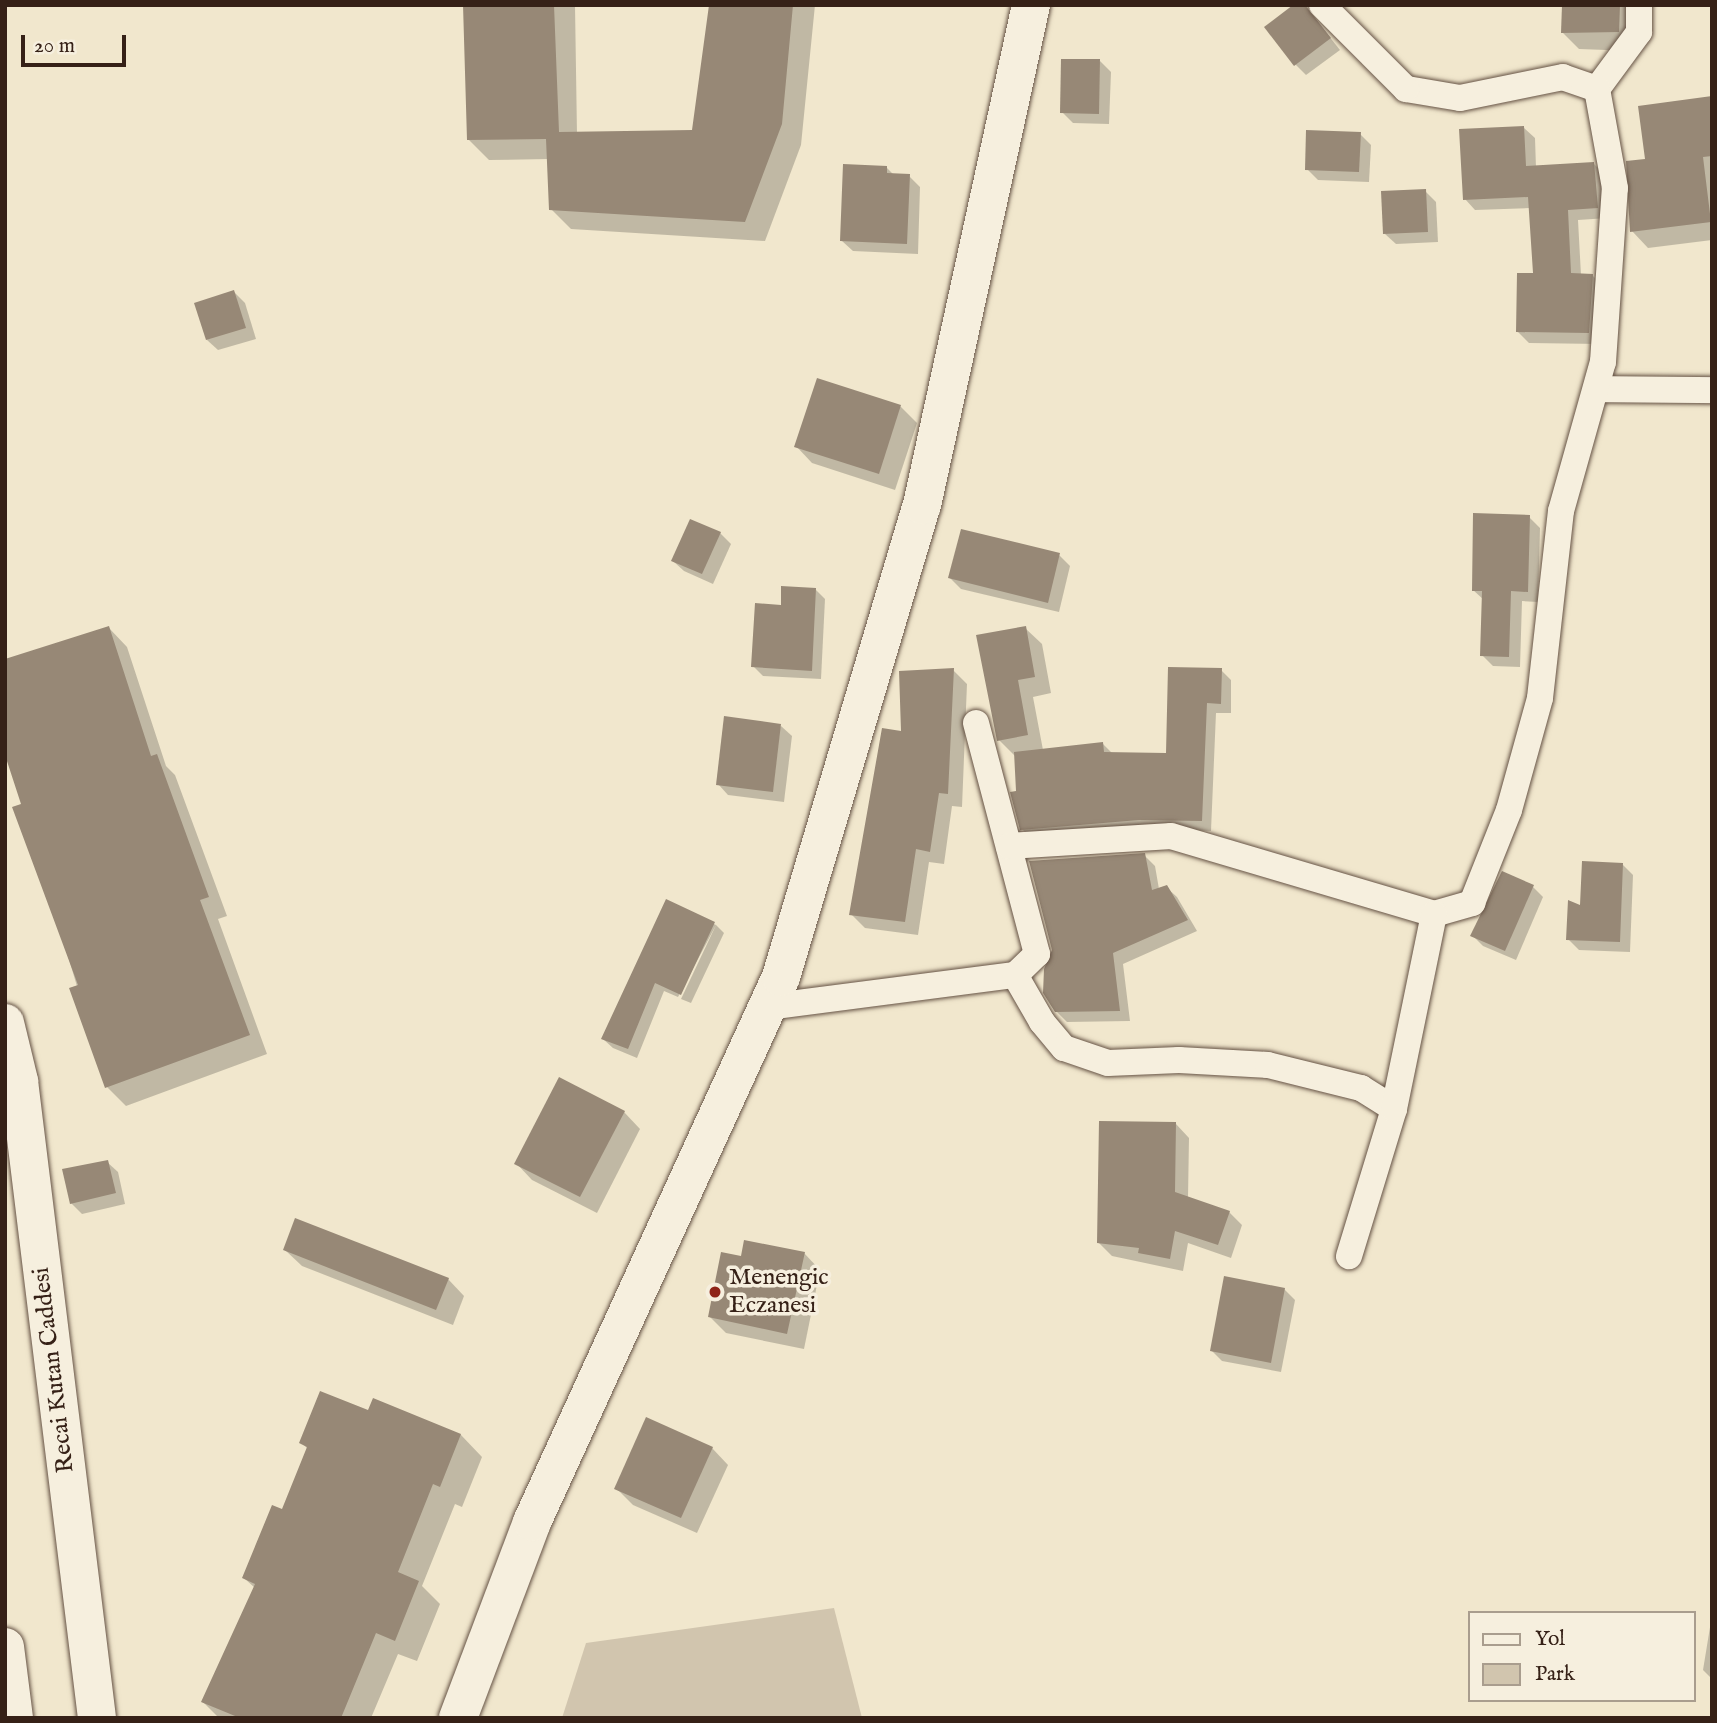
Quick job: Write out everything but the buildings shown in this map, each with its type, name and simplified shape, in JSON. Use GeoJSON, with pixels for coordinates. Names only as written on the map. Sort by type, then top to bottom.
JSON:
{"type":"FeatureCollection","features":[{"type":"Feature","properties":{"kind":"street"},"geometry":{"type":"LineString","coordinates":[[458,1718],[532,1522],[780,977],[922,505],[1031,5]]}},
{"type":"Feature","properties":{"kind":"street"},"geometry":{"type":"LineString","coordinates":[[1322,5],[1406,89],[1460,98],[1563,77],[1597,89]]}},
{"type":"Feature","properties":{"kind":"street"},"geometry":{"type":"LineString","coordinates":[[1009,846],[1171,836],[1434,914],[1472,903],[1508,810],[1540,698],[1562,511],[1604,362],[1615,188],[1597,89],[1639,32],[1639,5]]}},
{"type":"Feature","properties":{"kind":"street"},"geometry":{"type":"LineString","coordinates":[[1596,389],[1712,390]]}},
{"type":"Feature","properties":{"kind":"street"},"geometry":{"type":"LineString","coordinates":[[767,1007],[1015,975],[1037,954],[976,723]]}},
{"type":"Feature","properties":{"kind":"street"},"geometry":{"type":"LineString","coordinates":[[1349,1256],[1394,1109],[1434,914]]}},
{"type":"Feature","properties":{"kind":"street"},"geometry":{"type":"LineString","coordinates":[[1015,975],[1042,1021],[1064,1048],[1108,1063],[1178,1060],[1268,1065],[1361,1088],[1394,1109]]}},
{"type":"Feature","properties":{"kind":"street","name":"Recai Kutan Caddesi"},"geometry":{"type":"LineString","coordinates":[[5,1023],[19,1081],[97,1718]]}},
{"type":"Feature","properties":{"kind":"street"},"geometry":{"type":"LineString","coordinates":[[5,1647],[14,1718]]}},
{"type":"Feature","properties":{"kind":"green space"},"geometry":{"type":"Polygon","coordinates":[[[834,1608],[862,1718],[562,1718],[586,1643],[834,1608]]]}},
{"type":"Feature","properties":{"kind":"place","name":"Menengic Eczanesi"},"geometry":{"type":"Point","coordinates":[715,1292]}}]}
